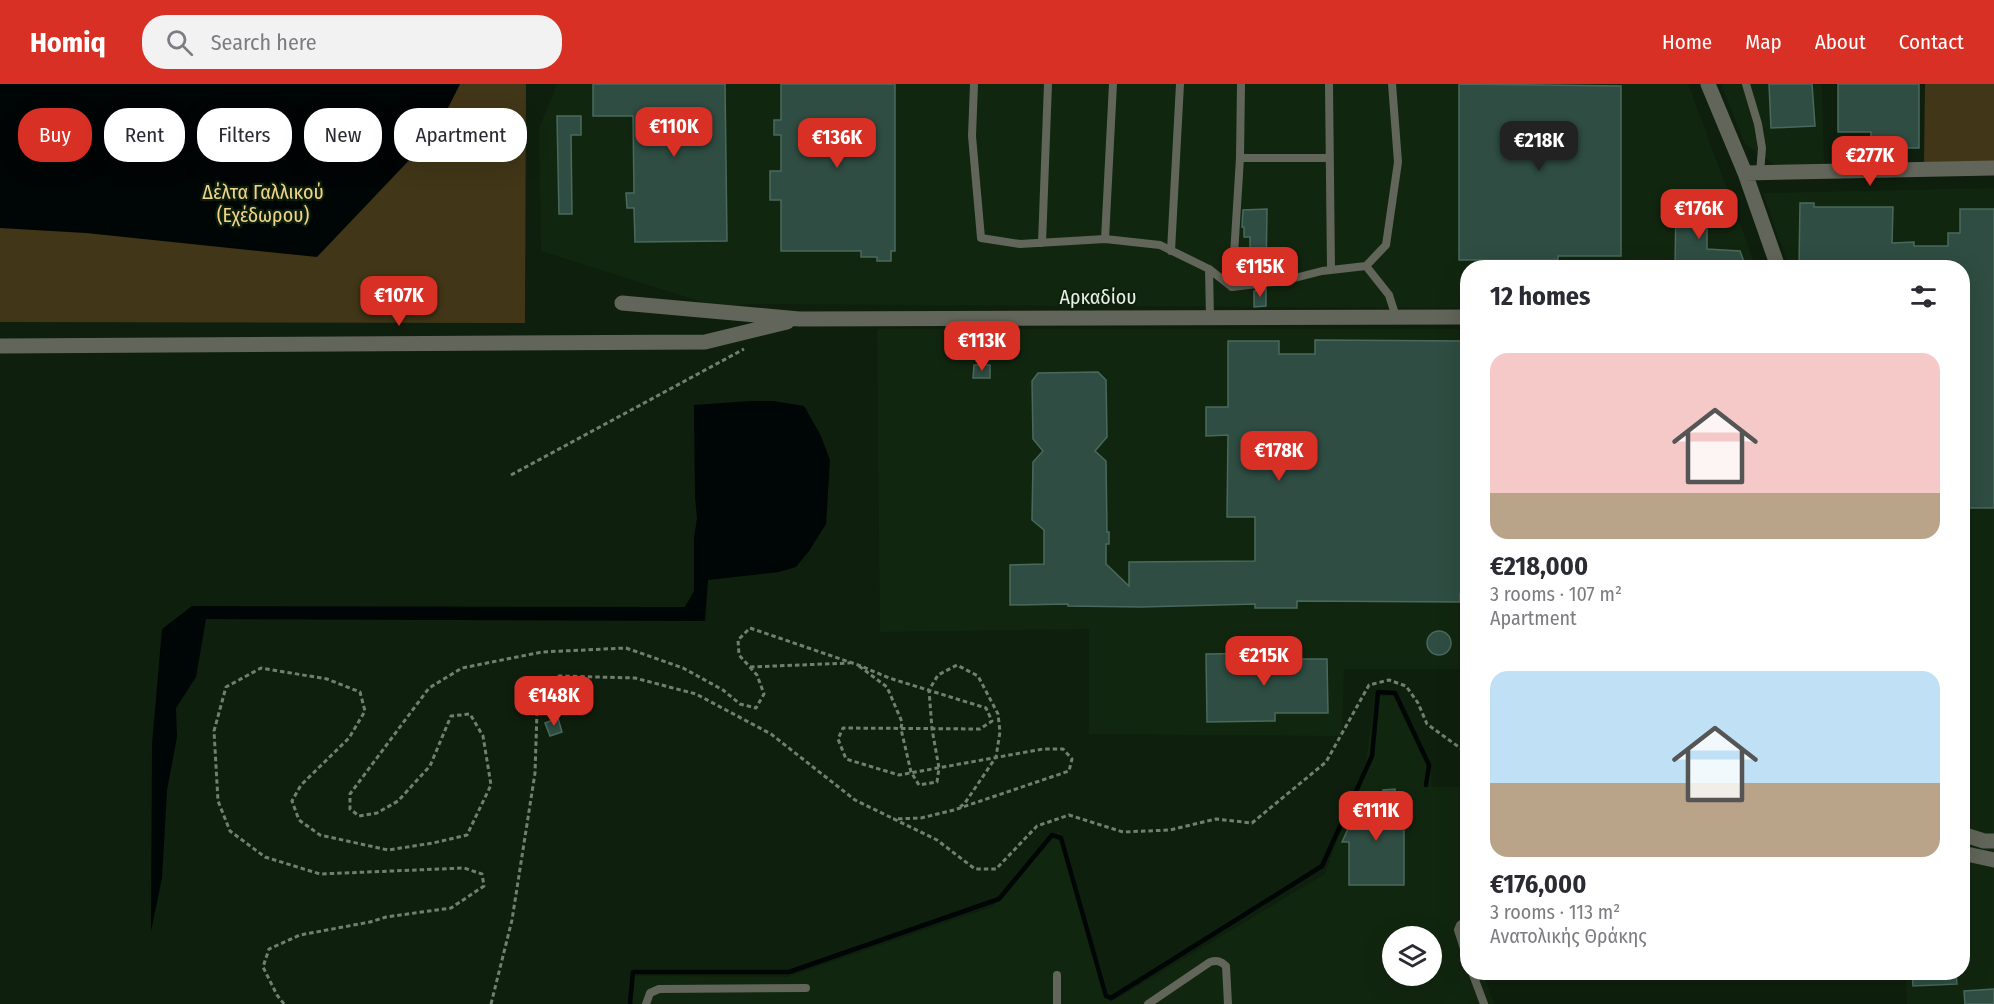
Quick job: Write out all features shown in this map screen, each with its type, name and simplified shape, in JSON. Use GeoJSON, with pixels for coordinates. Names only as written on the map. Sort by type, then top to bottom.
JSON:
{"type":"FeatureCollection","features":[{"type":"Feature","properties":{"kind":"street"},"geometry":{"type":"LineString","coordinates":[[1708,84],[1752,173],[1776,260]]}},
{"type":"Feature","properties":{"kind":"street"},"geometry":{"type":"LineString","coordinates":[[1752,173],[1994,168]]}},
{"type":"Feature","properties":{"kind":"street","name":"Αρκαδίου"},"geometry":{"type":"LineString","coordinates":[[622,303],[799,320],[1460,316]]}},
{"type":"Feature","properties":{"kind":"street"},"geometry":{"type":"LineString","coordinates":[[0,346],[705,342],[799,320]]}},
{"type":"Feature","properties":{"kind":"street"},"geometry":{"type":"LineString","coordinates":[[1970,837],[1984,841],[1994,841]]}},
{"type":"Feature","properties":{"kind":"street"},"geometry":{"type":"LineString","coordinates":[[1970,855],[1994,860]]}},
{"type":"Feature","properties":{"kind":"lane"},"geometry":{"type":"LineString","coordinates":[[974,84],[972,136],[981,238],[1020,244],[1105,239],[1160,245],[1209,269],[1232,287],[1283,281],[1331,270],[1366,266],[1386,245],[1398,162],[1392,84]]}},
{"type":"Feature","properties":{"kind":"lane"},"geometry":{"type":"LineString","coordinates":[[1042,243],[1047,84]]}},
{"type":"Feature","properties":{"kind":"lane"},"geometry":{"type":"LineString","coordinates":[[1105,239],[1113,84]]}},
{"type":"Feature","properties":{"kind":"lane"},"geometry":{"type":"LineString","coordinates":[[1171,251],[1180,84]]}},
{"type":"Feature","properties":{"kind":"lane"},"geometry":{"type":"LineString","coordinates":[[1232,287],[1240,158],[1241,84]]}},
{"type":"Feature","properties":{"kind":"lane"},"geometry":{"type":"LineString","coordinates":[[1329,84],[1331,270]]}},
{"type":"Feature","properties":{"kind":"lane"},"geometry":{"type":"LineString","coordinates":[[1746,84],[1758,124],[1762,148],[1752,173]]}},
{"type":"Feature","properties":{"kind":"lane"},"geometry":{"type":"LineString","coordinates":[[1240,158],[1329,158]]}},
{"type":"Feature","properties":{"kind":"lane"},"geometry":{"type":"LineString","coordinates":[[1366,266],[1389,295],[1396,317]]}},
{"type":"Feature","properties":{"kind":"lane"},"geometry":{"type":"LineString","coordinates":[[1209,269],[1210,318]]}},
{"type":"Feature","properties":{"kind":"lane"},"geometry":{"type":"LineString","coordinates":[[1148,1004],[1210,962],[1216,961],[1226,966],[1227,1004]]}},
{"type":"Feature","properties":{"kind":"lane"},"geometry":{"type":"LineString","coordinates":[[1057,975],[1057,1004]]}},
{"type":"Feature","properties":{"kind":"lane"},"geometry":{"type":"LineString","coordinates":[[1475,980],[1484,1004]]}},
{"type":"Feature","properties":{"kind":"lane"},"geometry":{"type":"LineString","coordinates":[[646,1004],[650,993],[659,989],[806,988]]}},
{"type":"Feature","properties":{"kind":"path"},"geometry":{"type":"LineString","coordinates":[[511,475],[747,347]]}},
{"type":"Feature","properties":{"kind":"path"},"geometry":{"type":"LineString","coordinates":[[284,1004],[263,967],[269,949],[300,934],[370,922],[386,917],[451,908],[484,886],[482,873],[464,868],[320,873],[265,857],[230,831],[218,801],[214,731],[226,687],[261,668],[327,679],[360,692],[365,711],[349,738],[302,785],[291,801],[299,820],[320,835],[388,850],[467,835],[491,785],[483,736],[470,714],[451,716],[430,766],[398,801],[377,813],[359,816],[350,808],[350,795],[429,688],[462,668],[542,652],[626,648],[683,668],[723,690],[740,704],[756,708],[764,694],[757,675],[739,655],[738,640],[750,628],[854,663],[890,678],[986,708],[992,721],[980,729],[843,728],[838,739],[846,759],[899,775],[1043,749],[1063,749],[1072,759],[1069,771],[954,810],[921,818],[893,819]]}},
{"type":"Feature","properties":{"kind":"path"},"geometry":{"type":"LineString","coordinates":[[750,667],[854,663],[888,687],[902,722],[901,729],[911,772],[919,785],[937,782],[939,768],[932,729],[929,690],[939,675],[957,665],[978,676],[998,714],[1000,732],[996,757],[965,803],[954,810]]}},
{"type":"Feature","properties":{"kind":"path"},"geometry":{"type":"LineString","coordinates":[[491,1004],[514,909],[535,773],[537,711],[559,676],[635,678],[696,694],[771,734],[855,800],[937,840],[975,869],[996,869],[1036,826],[1069,815],[1123,832],[1170,830],[1216,819],[1252,823],[1326,762],[1369,685],[1389,680],[1406,686],[1418,703],[1427,724],[1460,748]]}},
{"type":"Feature","properties":{"kind":"shaded area"},"geometry":{"type":"Polygon","coordinates":[[[0,84],[460,84],[448,108],[394,108],[394,162],[407,162],[317,257],[86,233],[0,228],[0,84]]]}},
{"type":"Feature","properties":{"kind":"shaded area"},"geometry":{"type":"Polygon","coordinates":[[[557,84],[1688,84],[1753,260],[1460,260],[1460,308],[746,304],[721,308],[541,251],[539,128],[557,84]]]}},
{"type":"Feature","properties":{"kind":"shaded area"},"geometry":{"type":"Polygon","coordinates":[[[1721,84],[1822,84],[1824,166],[1778,167],[1745,144],[1721,84]]]}},
{"type":"Feature","properties":{"kind":"shaded area"},"geometry":{"type":"Polygon","coordinates":[[[1994,188],[1994,1004],[1907,1004],[1906,980],[1970,980],[1970,260],[1787,260],[1763,193],[1994,188]]]}},
{"type":"Feature","properties":{"kind":"shaded area"},"geometry":{"type":"Polygon","coordinates":[[[877,329],[1460,329],[1460,669],[1344,669],[1342,736],[1089,734],[1089,629],[880,632],[877,329]]]}},
{"type":"Feature","properties":{"kind":"shaded area"},"geometry":{"type":"Polygon","coordinates":[[[773,401],[804,406],[820,434],[830,460],[826,524],[796,567],[779,572],[708,580],[705,621],[206,619],[196,677],[176,708],[177,737],[167,790],[162,878],[151,931],[152,744],[162,629],[192,606],[685,607],[694,591],[694,538],[697,518],[694,405],[773,401]]]}},
{"type":"Feature","properties":{"kind":"shaded area"},"geometry":{"type":"Polygon","coordinates":[[[1399,695],[1431,775],[1431,787],[1460,787],[1460,980],[1486,980],[1494,1004],[630,1004],[632,976],[787,977],[992,907],[1059,830],[1111,1002],[1325,874],[1366,761],[1375,696],[1399,695]]]}},
{"type":"Feature","properties":{"kind":"green space","name":"Δέλτα Γαλλικού (Εχέδωρου)"},"geometry":{"type":"Polygon","coordinates":[[[0,84],[526,84],[526,108],[394,108],[394,162],[526,162],[525,323],[0,322],[0,84]]]}},
{"type":"Feature","properties":{"kind":"green space"},"geometry":{"type":"Polygon","coordinates":[[[1925,84],[1994,84],[1994,163],[1924,164],[1925,84]]]}},
{"type":"Feature","properties":{"kind":"building"},"geometry":{"type":"Polygon","coordinates":[[[593,84],[725,84],[727,241],[635,242],[634,208],[627,208],[626,193],[634,193],[633,116],[593,116],[593,84]]]}},
{"type":"Feature","properties":{"kind":"building"},"geometry":{"type":"Polygon","coordinates":[[[781,84],[895,84],[895,251],[891,251],[891,261],[877,261],[877,257],[861,257],[861,251],[781,251],[781,200],[770,200],[770,171],[781,171],[781,135],[774,135],[774,120],[781,120],[781,84]]]}},
{"type":"Feature","properties":{"kind":"building"},"geometry":{"type":"Polygon","coordinates":[[[1459,84],[1621,86],[1621,256],[1558,256],[1558,260],[1459,260],[1459,84]]]}},
{"type":"Feature","properties":{"kind":"building"},"geometry":{"type":"Polygon","coordinates":[[[1769,84],[1812,84],[1815,126],[1771,128],[1769,84]]]}},
{"type":"Feature","properties":{"kind":"building"},"geometry":{"type":"Polygon","coordinates":[[[1838,84],[1919,84],[1919,148],[1896,148],[1896,143],[1871,143],[1871,132],[1838,132],[1838,84]]]}},
{"type":"Feature","properties":{"kind":"building"},"geometry":{"type":"Polygon","coordinates":[[[557,116],[581,116],[581,135],[571,135],[572,214],[559,214],[557,116]]]}},
{"type":"Feature","properties":{"kind":"building"},"geometry":{"type":"Polygon","coordinates":[[[1707,201],[1707,249],[1740,251],[1743,260],[1675,260],[1676,202],[1707,201]]]}},
{"type":"Feature","properties":{"kind":"building"},"geometry":{"type":"Polygon","coordinates":[[[1800,203],[1814,203],[1814,207],[1893,207],[1892,243],[1914,242],[1914,246],[1948,246],[1948,233],[1960,233],[1960,209],[1994,209],[1994,508],[1970,508],[1970,260],[1799,260],[1800,203]]]}},
{"type":"Feature","properties":{"kind":"building"},"geometry":{"type":"Polygon","coordinates":[[[1267,209],[1266,277],[1254,278],[1250,277],[1250,237],[1244,237],[1243,210],[1267,209]]]}},
{"type":"Feature","properties":{"kind":"building"},"geometry":{"type":"Polygon","coordinates":[[[1266,289],[1266,306],[1254,307],[1254,291],[1266,289]]]}},
{"type":"Feature","properties":{"kind":"building"},"geometry":{"type":"Polygon","coordinates":[[[1315,340],[1460,341],[1460,602],[1297,601],[1297,608],[1255,608],[1255,604],[1141,607],[1068,606],[1068,604],[1010,605],[1010,565],[1044,564],[1044,530],[1032,520],[1033,462],[1043,451],[1033,439],[1032,381],[1038,373],[1098,372],[1106,380],[1107,437],[1095,451],[1106,461],[1109,544],[1106,544],[1106,564],[1129,586],[1129,562],[1255,561],[1255,517],[1227,517],[1228,435],[1206,436],[1206,407],[1228,407],[1228,341],[1279,341],[1279,354],[1315,354],[1315,340]]]}},
{"type":"Feature","properties":{"kind":"building"},"geometry":{"type":"Polygon","coordinates":[[[974,365],[990,365],[990,378],[973,378],[974,365]]]}},
{"type":"Feature","properties":{"kind":"building"},"geometry":{"type":"Polygon","coordinates":[[[1439,631],[1448,634],[1451,643],[1448,652],[1439,655],[1430,652],[1427,643],[1430,634],[1439,631]]]}},
{"type":"Feature","properties":{"kind":"building"},"geometry":{"type":"Polygon","coordinates":[[[1274,653],[1274,659],[1327,659],[1328,713],[1275,713],[1275,721],[1207,722],[1206,654],[1274,653]]]}},
{"type":"Feature","properties":{"kind":"building"},"geometry":{"type":"Polygon","coordinates":[[[558,718],[562,732],[550,736],[545,723],[558,718]]]}},
{"type":"Feature","properties":{"kind":"building"},"geometry":{"type":"Polygon","coordinates":[[[1395,789],[1396,815],[1404,815],[1404,885],[1349,885],[1349,842],[1342,842],[1354,816],[1353,798],[1383,795],[1383,790],[1395,789]]]}},
{"type":"Feature","properties":{"kind":"building"},"geometry":{"type":"Polygon","coordinates":[[[1913,980],[1957,980],[1957,984],[1913,986],[1913,980]]]}},
{"type":"Feature","properties":{"kind":"building"},"geometry":{"type":"Polygon","coordinates":[[[1994,989],[1994,1004],[1965,1004],[1964,991],[1994,989]]]}},
{"type":"Feature","properties":{"kind":"waterway"},"geometry":{"type":"LineString","coordinates":[[630,1004],[633,972],[789,972],[999,899],[1052,835],[1061,838],[1106,996],[1111,998],[1322,866],[1372,756],[1378,692],[1395,693],[1429,765],[1426,785]]}}]}
